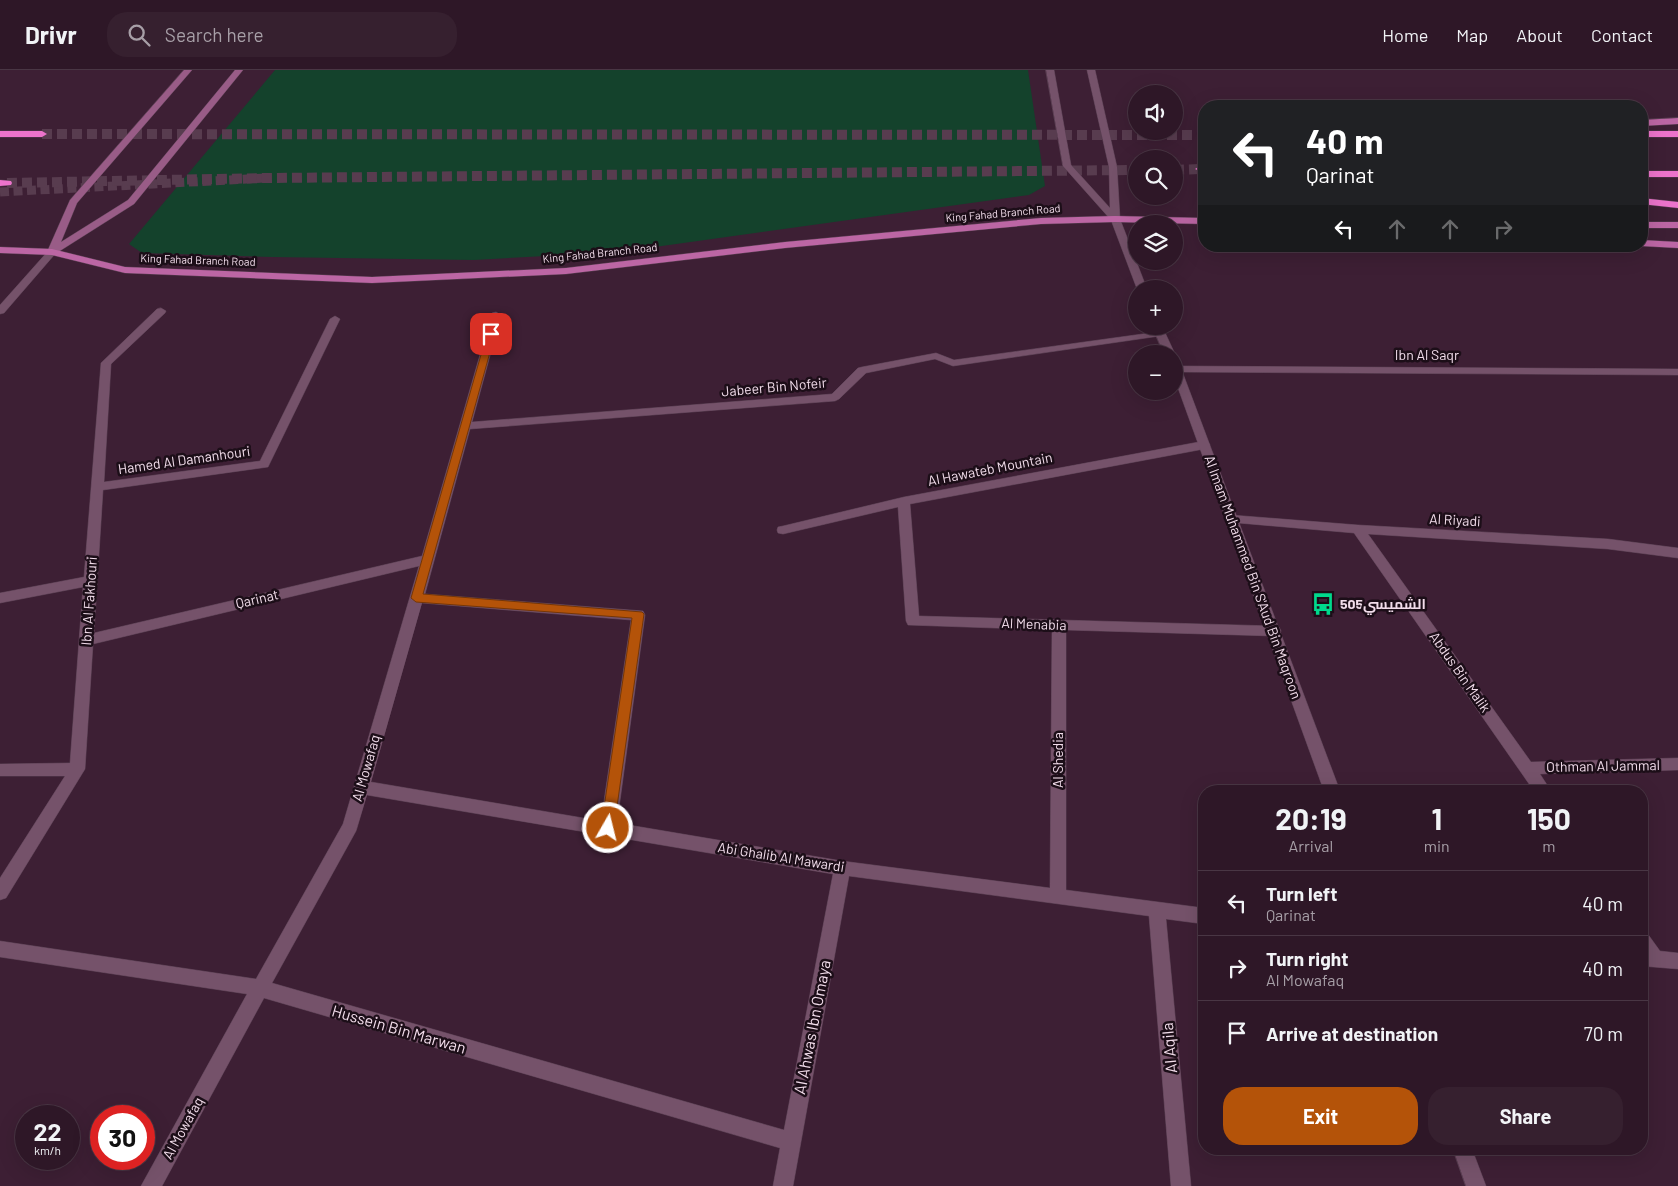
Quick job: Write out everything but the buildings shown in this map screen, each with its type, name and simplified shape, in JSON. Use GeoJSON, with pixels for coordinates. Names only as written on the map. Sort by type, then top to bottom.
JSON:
{"type":"FeatureCollection","features":[{"type":"Feature","properties":{"kind":"highway"},"geometry":{"type":"LineString","coordinates":[[0,132],[42,134]]}},
{"type":"Feature","properties":{"kind":"highway"},"geometry":{"type":"LineString","coordinates":[[1648,134],[1678,134]]}},
{"type":"Feature","properties":{"kind":"highway"},"geometry":{"type":"LineString","coordinates":[[1648,174],[1678,174]]}},
{"type":"Feature","properties":{"kind":"highway"},"geometry":{"type":"LineString","coordinates":[[1648,202],[1678,205]]}},
{"type":"Feature","properties":{"kind":"main road"},"geometry":{"type":"LineString","coordinates":[[52,252],[73,202],[188,70]]}},
{"type":"Feature","properties":{"kind":"main road"},"geometry":{"type":"LineString","coordinates":[[52,252],[131,202],[239,70]]}},
{"type":"Feature","properties":{"kind":"main road"},"geometry":{"type":"LineString","coordinates":[[1648,123],[1678,121]]}},
{"type":"Feature","properties":{"kind":"main road","name":"King Fahad Branch Road"},"geometry":{"type":"LineString","coordinates":[[0,250],[52,252],[125,270],[372,280],[566,271],[785,245],[1031,222],[1115,219],[1198,220]]}},
{"type":"Feature","properties":{"kind":"main road"},"geometry":{"type":"LineString","coordinates":[[1648,225],[1678,225]]}},
{"type":"Feature","properties":{"kind":"main road"},"geometry":{"type":"LineString","coordinates":[[1648,243],[1678,245]]}},
{"type":"Feature","properties":{"kind":"street"},"geometry":{"type":"LineString","coordinates":[[1050,70],[1067,166],[1115,219]]}},
{"type":"Feature","properties":{"kind":"street"},"geometry":{"type":"LineString","coordinates":[[1091,70],[1113,167],[1115,219],[1139,280]]}},
{"type":"Feature","properties":{"kind":"street"},"geometry":{"type":"LineString","coordinates":[[0,311],[52,252]]}},
{"type":"Feature","properties":{"kind":"street","name":"Ibn Al Fakhouri"},"geometry":{"type":"LineString","coordinates":[[0,893],[77,770],[106,363],[161,312]]}},
{"type":"Feature","properties":{"kind":"street","name":"Al Mowafaq"},"geometry":{"type":"LineString","coordinates":[[151,1186],[350,826],[428,559],[496,315]]}},
{"type":"Feature","properties":{"kind":"street","name":"Hamed Al Damanhouri"},"geometry":{"type":"LineString","coordinates":[[97,487],[264,464],[335,319]]}},
{"type":"Feature","properties":{"kind":"street","name":"Jabeer Bin Nofeir"},"geometry":{"type":"LineString","coordinates":[[465,426],[835,397],[862,370],[936,356],[953,363],[1128,334]]}},
{"type":"Feature","properties":{"kind":"street","name":"Ibn Al Saqr"},"geometry":{"type":"LineString","coordinates":[[1183,366],[1678,372]]}},
{"type":"Feature","properties":{"kind":"street","name":"Al Imam Muhammed Bin S'Aud Bin Maqroon"},"geometry":{"type":"LineString","coordinates":[[1183,388],[1330,785]]}},
{"type":"Feature","properties":{"kind":"street","name":"Al Hawateb Mountain"},"geometry":{"type":"LineString","coordinates":[[783,530],[904,501],[1204,445]]}},
{"type":"Feature","properties":{"kind":"street","name":"Al Menabia"},"geometry":{"type":"LineString","coordinates":[[904,501],[913,621],[1274,631]]}},
{"type":"Feature","properties":{"kind":"street","name":"Al Riyadi"},"geometry":{"type":"LineString","coordinates":[[1231,519],[1358,529],[1608,544],[1678,553]]}},
{"type":"Feature","properties":{"kind":"street","name":"Abdus Bin Malik"},"geometry":{"type":"LineString","coordinates":[[1358,529],[1539,785]]}},
{"type":"Feature","properties":{"kind":"street","name":"Qarinat"},"geometry":{"type":"LineString","coordinates":[[86,640],[428,559]]}},
{"type":"Feature","properties":{"kind":"street"},"geometry":{"type":"LineString","coordinates":[[0,598],[90,581]]}},
{"type":"Feature","properties":{"kind":"street"},"geometry":{"type":"LineString","coordinates":[[416,598],[638,614],[608,828]]}},
{"type":"Feature","properties":{"kind":"street","name":"Al Shedia"},"geometry":{"type":"LineString","coordinates":[[1058,896],[1059,625]]}},
{"type":"Feature","properties":{"kind":"street","name":"Othman Al Jammal"},"geometry":{"type":"LineString","coordinates":[[1528,768],[1678,764]]}},
{"type":"Feature","properties":{"kind":"street"},"geometry":{"type":"LineString","coordinates":[[0,770],[77,770]]}},
{"type":"Feature","properties":{"kind":"street","name":"Abi Ghalib Al Mawardi"},"geometry":{"type":"LineString","coordinates":[[360,787],[842,868],[1198,915]]}},
{"type":"Feature","properties":{"kind":"street","name":"Al Ahwas Ibn Omaya"},"geometry":{"type":"LineString","coordinates":[[783,1186],[842,868]]}},
{"type":"Feature","properties":{"kind":"street","name":"Al Aqila"},"geometry":{"type":"LineString","coordinates":[[1157,910],[1181,1186]]}},
{"type":"Feature","properties":{"kind":"street","name":"Hussein Bin Marwan"},"geometry":{"type":"LineString","coordinates":[[0,949],[260,988],[791,1142]]}},
{"type":"Feature","properties":{"kind":"street"},"geometry":{"type":"LineString","coordinates":[[1648,959],[1678,961]]}},
{"type":"Feature","properties":{"kind":"street"},"geometry":{"type":"LineString","coordinates":[[1464,1155],[1476,1186]]}},
{"type":"Feature","properties":{"kind":"green space"},"geometry":{"type":"Polygon","coordinates":[[[275,70],[1028,70],[1045,186],[1029,195],[619,252],[474,260],[272,257],[142,253],[129,244],[275,70]]]}},
{"type":"Feature","properties":{"kind":"tunnel"},"geometry":{"type":"LineString","coordinates":[[42,134],[1198,135]]}},
{"type":"Feature","properties":{"kind":"tunnel"},"geometry":{"type":"LineString","coordinates":[[1183,170],[1198,169]]}},
{"type":"Feature","properties":{"kind":"tunnel"},"geometry":{"type":"LineString","coordinates":[[7,183],[267,178],[1128,170]]}},
{"type":"Feature","properties":{"kind":"tunnel"},"geometry":{"type":"LineString","coordinates":[[0,192],[267,178]]}},
{"type":"Feature","properties":{"kind":"place","name":"الشميسي505"},"geometry":{"type":"Point","coordinates":[1323,604]}},
{"type":"Feature","properties":{"kind":"route"},"geometry":{"type":"LineString","coordinates":[[491,334],[416,598],[638,614],[608,828]]}}]}
